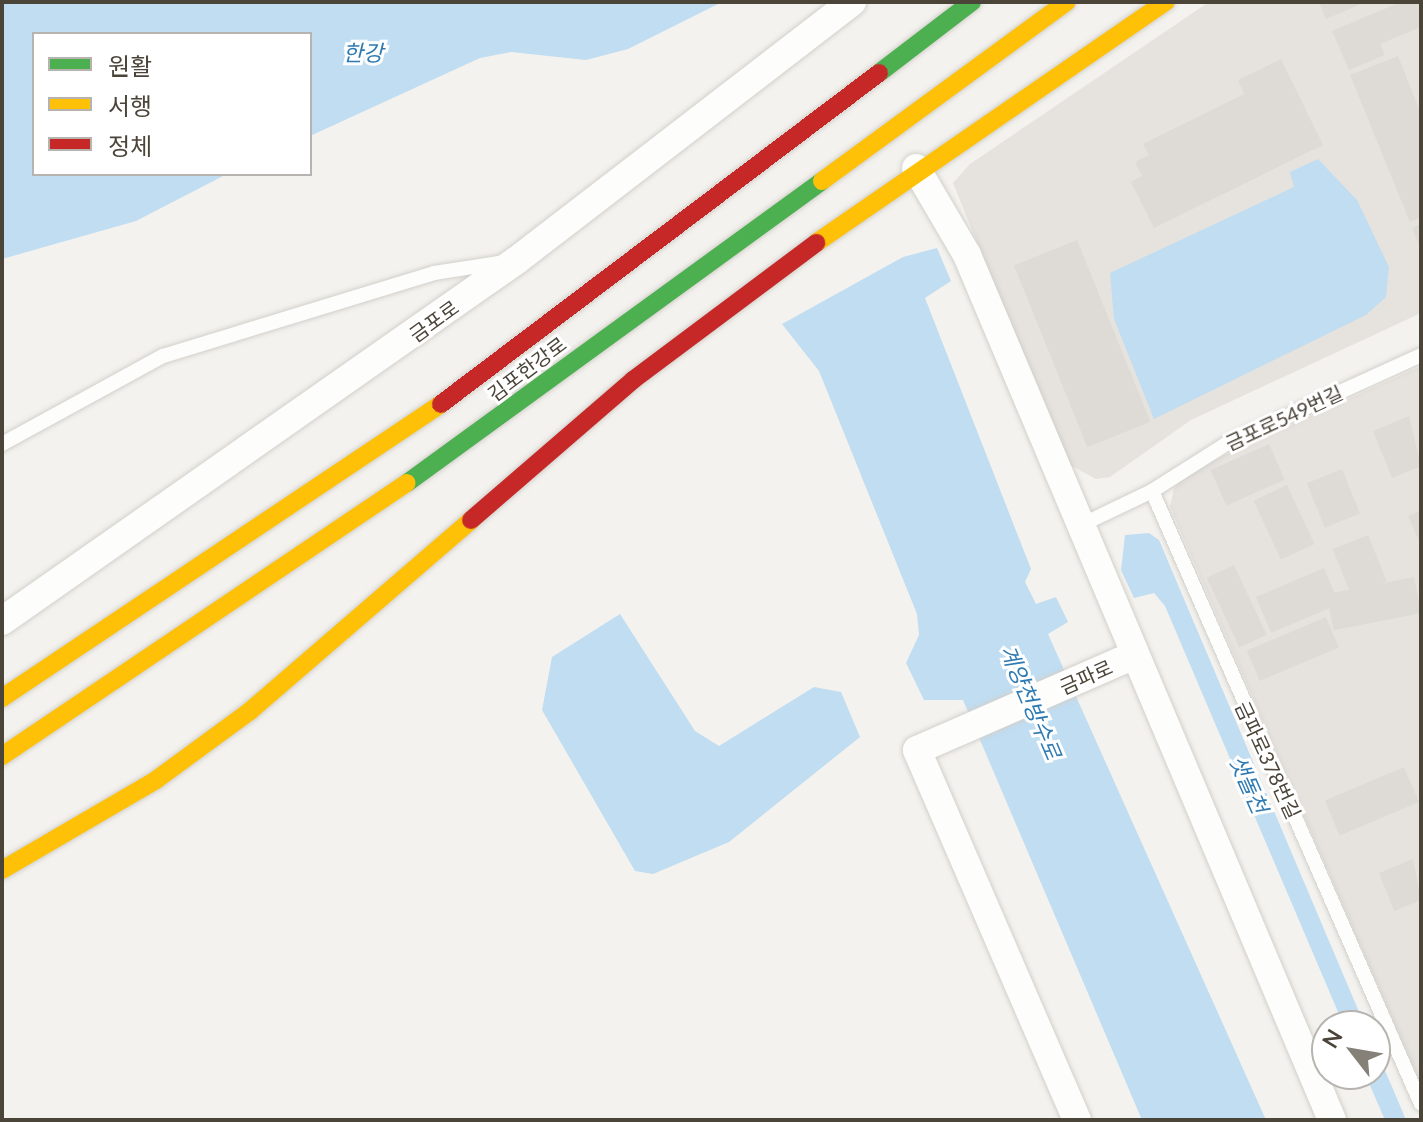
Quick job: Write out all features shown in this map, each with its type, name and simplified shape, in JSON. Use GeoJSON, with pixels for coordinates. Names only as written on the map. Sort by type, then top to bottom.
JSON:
{"type":"FeatureCollection","features":[{"type":"Feature","properties":{"kind":"main road","name":"김포한강로"},"geometry":{"type":"LineString","coordinates":[[2,698],[439,405],[972,2]]}},
{"type":"Feature","properties":{"kind":"main road","name":"김포한강로"},"geometry":{"type":"LineString","coordinates":[[2,756],[323,545],[1067,2]]}},
{"type":"Feature","properties":{"kind":"main road"},"geometry":{"type":"LineString","coordinates":[[2,870],[156,780],[250,711],[557,442],[916,168],[1166,2]]}},
{"type":"Feature","properties":{"kind":"street","name":"금포로"},"geometry":{"type":"LineString","coordinates":[[2,621],[517,260],[852,2]]}},
{"type":"Feature","properties":{"kind":"street","name":"금파로"},"geometry":{"type":"LineString","coordinates":[[916,168],[967,255],[1077,527],[1124,660],[917,750],[1077,1120]]}},
{"type":"Feature","properties":{"kind":"street"},"geometry":{"type":"LineString","coordinates":[[1124,660],[1332,1120]]}},
{"type":"Feature","properties":{"kind":"lane"},"geometry":{"type":"LineString","coordinates":[[2,444],[163,356],[434,273],[517,260]]}},
{"type":"Feature","properties":{"kind":"lane","name":"금포로549번길"},"geometry":{"type":"LineString","coordinates":[[1152,491],[1226,444],[1421,355]]}},
{"type":"Feature","properties":{"kind":"lane"},"geometry":{"type":"LineString","coordinates":[[1077,527],[1152,491]]}},
{"type":"Feature","properties":{"kind":"lane","name":"금파로378번길"},"geometry":{"type":"LineString","coordinates":[[1152,491],[1421,1104]]}},
{"type":"Feature","properties":{"kind":"shaded area"},"geometry":{"type":"Polygon","coordinates":[[[1209,2],[1421,2],[1421,313],[1191,420],[1110,477],[1096,479],[1070,465],[1060,447],[953,183],[970,164],[1209,2]]]}},
{"type":"Feature","properties":{"kind":"shaded area"},"geometry":{"type":"Polygon","coordinates":[[[1421,366],[1421,1085],[1170,507],[1174,488],[1192,470],[1421,366]]]}},
{"type":"Feature","properties":{"kind":"water","name":"한강"},"geometry":{"type":"Polygon","coordinates":[[[2,2],[722,2],[628,49],[586,60],[511,52],[480,58],[312,135],[312,32],[32,32],[32,176],[223,176],[136,221],[2,259],[2,2]]]}},
{"type":"Feature","properties":{"kind":"water"},"geometry":{"type":"Polygon","coordinates":[[[1318,159],[1357,200],[1389,267],[1386,297],[1366,315],[1154,419],[1114,319],[1110,273],[1294,187],[1290,172],[1318,159]]]}},
{"type":"Feature","properties":{"kind":"water","name":"계양천방수로"},"geometry":{"type":"Polygon","coordinates":[[[937,248],[951,281],[925,298],[1031,569],[1025,582],[1036,604],[1056,597],[1068,622],[1048,634],[1266,1120],[1142,1120],[963,700],[924,700],[906,663],[919,635],[917,614],[819,371],[782,324],[903,257],[937,248]]]}},
{"type":"Feature","properties":{"kind":"water","name":"샛돌천"},"geometry":{"type":"Polygon","coordinates":[[[1149,533],[1159,540],[1358,1010],[1337,1010],[1165,606],[1154,593],[1134,598],[1121,570],[1125,535],[1149,533]]]}},
{"type":"Feature","properties":{"kind":"water"},"geometry":{"type":"Polygon","coordinates":[[[620,614],[695,731],[719,746],[814,687],[841,692],[860,737],[729,842],[653,874],[635,871],[542,710],[552,657],[620,614]]]}},
{"type":"Feature","properties":{"kind":"water"},"geometry":{"type":"Polygon","coordinates":[[[1391,1085],[1406,1120],[1385,1120],[1372,1090],[1391,1090],[1391,1085]]]}},
{"type":"Feature","properties":{"kind":"building"},"geometry":{"type":"Polygon","coordinates":[[[1319,2],[1366,2],[1326,19],[1319,2]]]}},
{"type":"Feature","properties":{"kind":"building"},"geometry":{"type":"Polygon","coordinates":[[[1401,2],[1421,2],[1421,27],[1380,44],[1385,55],[1349,70],[1332,31],[1401,2]]]}},
{"type":"Feature","properties":{"kind":"building"},"geometry":{"type":"Polygon","coordinates":[[[1398,56],[1421,114],[1421,217],[1410,222],[1350,75],[1398,56]]]}},
{"type":"Feature","properties":{"kind":"building"},"geometry":{"type":"Polygon","coordinates":[[[1281,59],[1323,145],[1154,228],[1131,182],[1142,176],[1135,162],[1149,155],[1143,144],[1244,94],[1238,80],[1281,59]]]}},
{"type":"Feature","properties":{"kind":"building"},"geometry":{"type":"Polygon","coordinates":[[[1421,224],[1421,249],[1412,228],[1421,224]]]}},
{"type":"Feature","properties":{"kind":"building"},"geometry":{"type":"Polygon","coordinates":[[[1077,240],[1150,422],[1087,447],[1014,265],[1077,240]]]}},
{"type":"Feature","properties":{"kind":"building"},"geometry":{"type":"Polygon","coordinates":[[[1409,416],[1421,466],[1392,478],[1373,431],[1409,416]]]}},
{"type":"Feature","properties":{"kind":"building"},"geometry":{"type":"Polygon","coordinates":[[[1269,444],[1285,480],[1226,506],[1211,470],[1269,444]]]}},
{"type":"Feature","properties":{"kind":"building"},"geometry":{"type":"Polygon","coordinates":[[[1342,469],[1360,514],[1325,528],[1307,483],[1342,469]]]}},
{"type":"Feature","properties":{"kind":"building"},"geometry":{"type":"Polygon","coordinates":[[[1287,485],[1314,544],[1281,560],[1253,501],[1287,485]]]}},
{"type":"Feature","properties":{"kind":"building"},"geometry":{"type":"Polygon","coordinates":[[[1421,510],[1421,545],[1408,516],[1421,510]]]}},
{"type":"Feature","properties":{"kind":"building"},"geometry":{"type":"Polygon","coordinates":[[[1368,535],[1387,581],[1351,596],[1333,549],[1368,535]]]}},
{"type":"Feature","properties":{"kind":"building"},"geometry":{"type":"Polygon","coordinates":[[[1234,565],[1267,635],[1239,647],[1207,578],[1234,565]]]}},
{"type":"Feature","properties":{"kind":"building"},"geometry":{"type":"Polygon","coordinates":[[[1324,568],[1339,604],[1271,633],[1256,597],[1324,568]]]}},
{"type":"Feature","properties":{"kind":"building"},"geometry":{"type":"Polygon","coordinates":[[[1414,577],[1421,613],[1334,630],[1327,594],[1414,577]]]}},
{"type":"Feature","properties":{"kind":"building"},"geometry":{"type":"Polygon","coordinates":[[[1326,617],[1339,647],[1260,681],[1247,651],[1326,617]]]}},
{"type":"Feature","properties":{"kind":"building"},"geometry":{"type":"Polygon","coordinates":[[[1404,767],[1419,802],[1340,836],[1325,801],[1404,767]]]}},
{"type":"Feature","properties":{"kind":"building"},"geometry":{"type":"Polygon","coordinates":[[[1413,859],[1421,900],[1394,911],[1379,873],[1413,859]]]}},
{"type":"Feature","properties":{"kind":"traffic: fast"},"geometry":{"type":"LineString","coordinates":[[879,73],[972,2]]}},
{"type":"Feature","properties":{"kind":"traffic: fast"},"geometry":{"type":"LineString","coordinates":[[407,483],[822,181]]}},
{"type":"Feature","properties":{"kind":"traffic: slow"},"geometry":{"type":"LineString","coordinates":[[822,181],[1067,2]]}},
{"type":"Feature","properties":{"kind":"traffic: slow"},"geometry":{"type":"LineString","coordinates":[[816,243],[1166,2]]}},
{"type":"Feature","properties":{"kind":"traffic: slow"},"geometry":{"type":"LineString","coordinates":[[2,698],[441,404]]}},
{"type":"Feature","properties":{"kind":"traffic: slow"},"geometry":{"type":"LineString","coordinates":[[2,756],[407,483]]}},
{"type":"Feature","properties":{"kind":"traffic: slow"},"geometry":{"type":"LineString","coordinates":[[2,870],[156,780],[250,711],[471,520]]}},
{"type":"Feature","properties":{"kind":"traffic: jam"},"geometry":{"type":"LineString","coordinates":[[441,404],[879,73]]}},
{"type":"Feature","properties":{"kind":"traffic: jam"},"geometry":{"type":"LineString","coordinates":[[471,520],[633,380],[816,243]]}}]}
